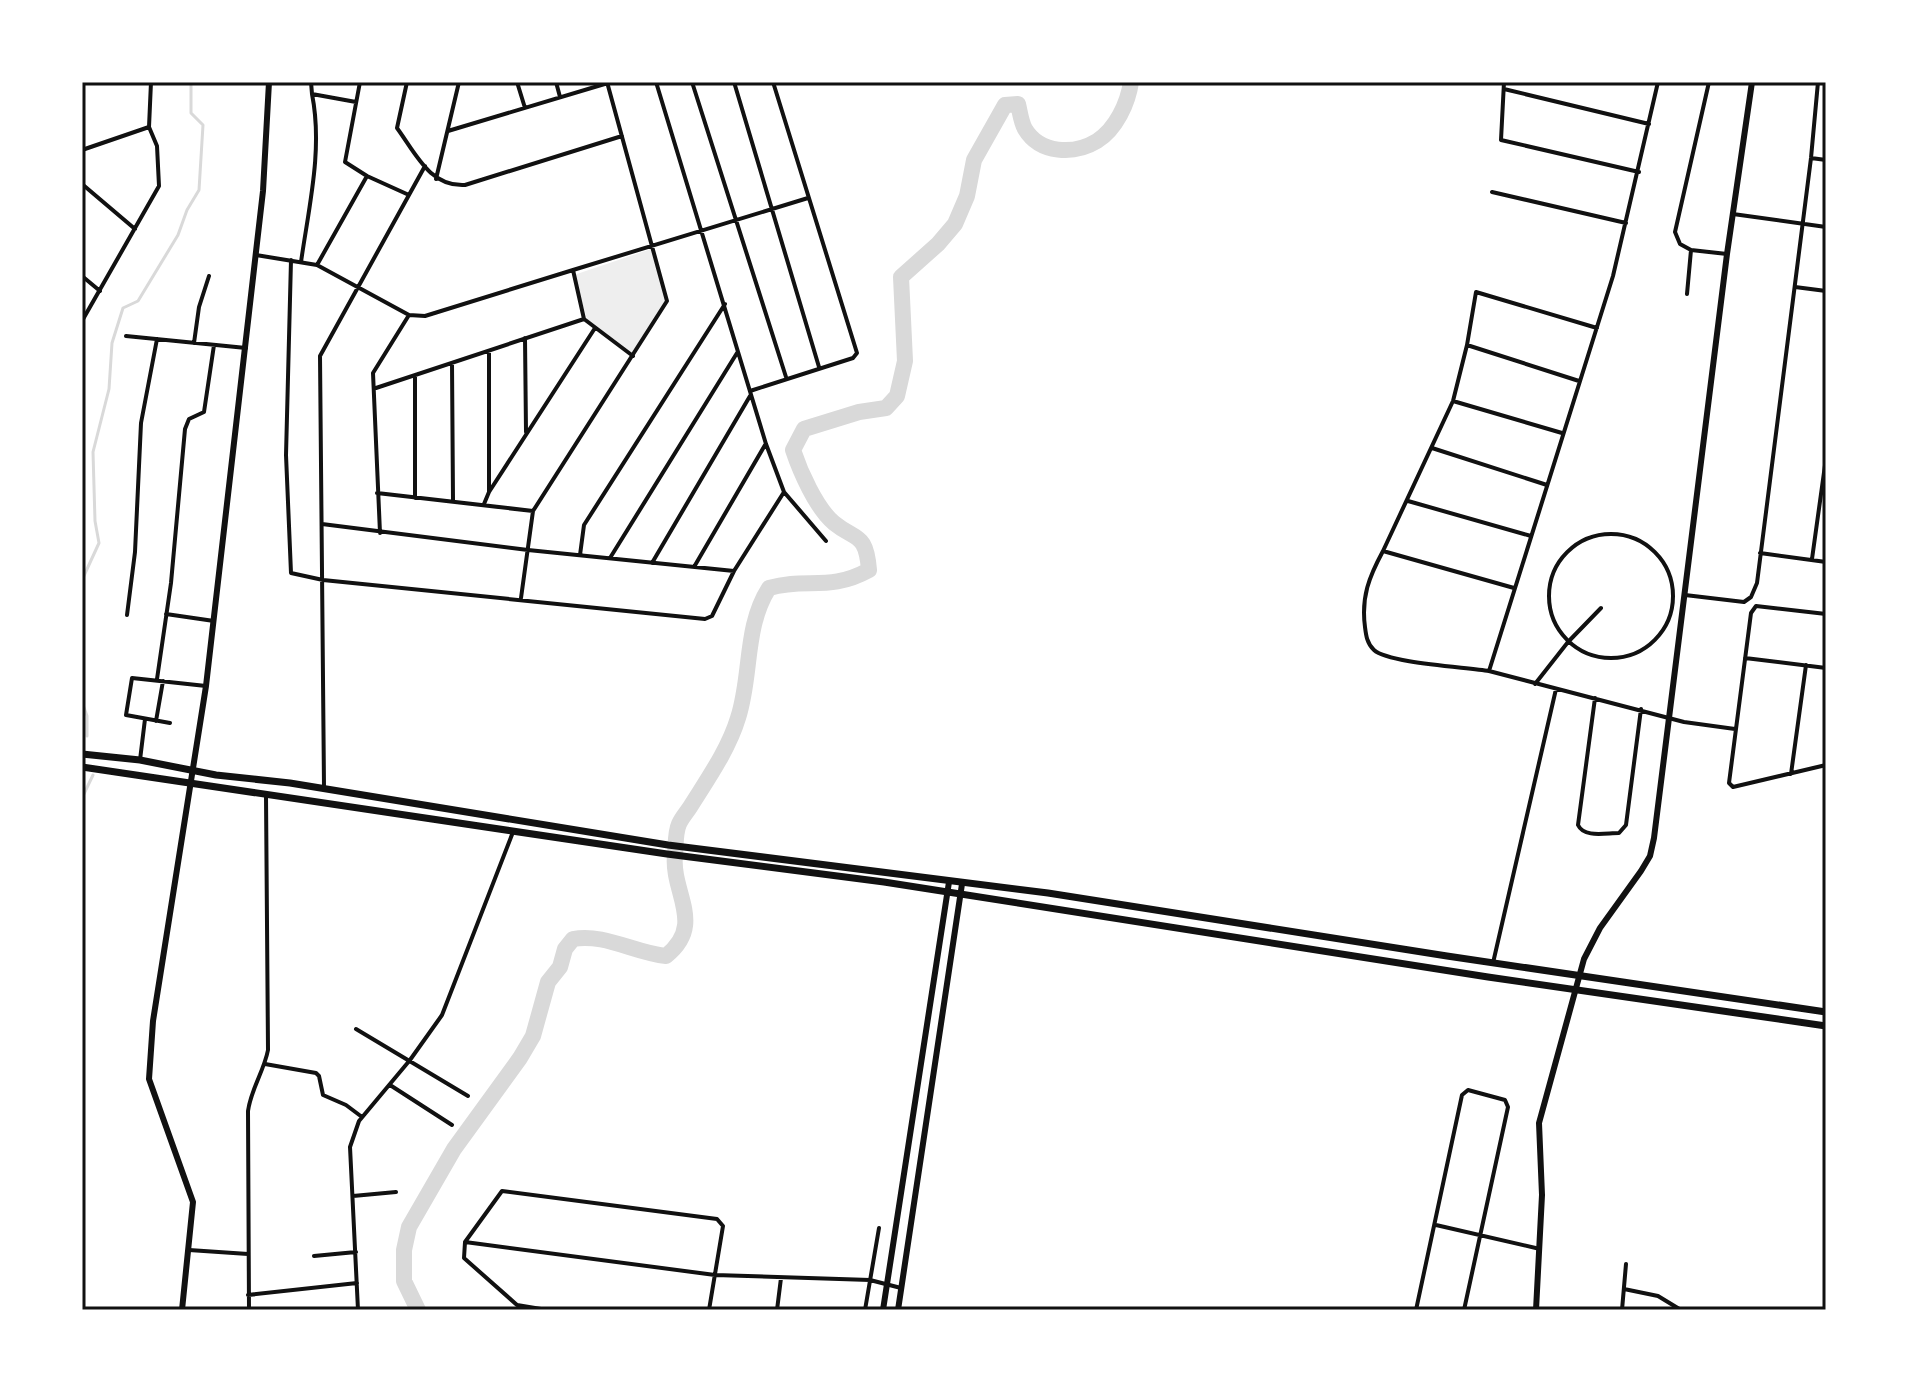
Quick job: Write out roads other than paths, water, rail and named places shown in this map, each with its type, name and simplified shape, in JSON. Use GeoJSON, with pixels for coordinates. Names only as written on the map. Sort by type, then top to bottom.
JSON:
{"type":"FeatureCollection","features":[{"type":"Feature","properties":{"kind":"main road"},"geometry":{"type":"LineString","coordinates":[[82,754],[324,789],[668,850]]}},
{"type":"Feature","properties":{"kind":"main road"},"geometry":{"type":"LineString","coordinates":[[82,767],[514,830],[1048,893],[1826,1012]]}},
{"type":"Feature","properties":{"kind":"main road"},"geometry":{"type":"LineString","coordinates":[[707,855],[1826,1026]]}},
{"type":"Feature","properties":{"kind":"street"},"geometry":{"type":"LineString","coordinates":[[82,321],[159,186],[157,146],[149,127],[151,82]]}},
{"type":"Feature","properties":{"kind":"street"},"geometry":{"type":"LineString","coordinates":[[155,1310],[182,1309],[193,1202],[149,1079],[153,1021],[206,686],[263,191],[269,82]]}},
{"type":"Feature","properties":{"kind":"street"},"geometry":{"type":"LineString","coordinates":[[301,262],[316,160],[318,121],[311,82]]}},
{"type":"Feature","properties":{"kind":"street"},"geometry":{"type":"LineString","coordinates":[[360,82],[345,162],[409,195]]}},
{"type":"Feature","properties":{"kind":"street"},"geometry":{"type":"LineString","coordinates":[[407,82],[397,128],[436,179],[451,186],[465,185],[622,136]]}},
{"type":"Feature","properties":{"kind":"street"},"geometry":{"type":"LineString","coordinates":[[436,179],[459,82]]}},
{"type":"Feature","properties":{"kind":"street"},"geometry":{"type":"LineString","coordinates":[[517,82],[525,108]]}},
{"type":"Feature","properties":{"kind":"street"},"geometry":{"type":"LineString","coordinates":[[556,82],[560,97]]}},
{"type":"Feature","properties":{"kind":"street"},"geometry":{"type":"LineString","coordinates":[[448,131],[608,82],[667,301],[533,511],[521,598]]}},
{"type":"Feature","properties":{"kind":"street"},"geometry":{"type":"LineString","coordinates":[[656,82],[766,444],[784,492],[826,541]]}},
{"type":"Feature","properties":{"kind":"street"},"geometry":{"type":"LineString","coordinates":[[692,82],[786,378]]}},
{"type":"Feature","properties":{"kind":"street"},"geometry":{"type":"LineString","coordinates":[[734,82],[819,367]]}},
{"type":"Feature","properties":{"kind":"street"},"geometry":{"type":"LineString","coordinates":[[652,563],[750,393],[786,378],[853,358],[857,353],[773,82]]}},
{"type":"Feature","properties":{"kind":"street"},"geometry":{"type":"LineString","coordinates":[[1504,82],[1501,140],[1639,172]]}},
{"type":"Feature","properties":{"kind":"street"},"geometry":{"type":"LineString","coordinates":[[1489,671],[1597,328],[1639,172],[1658,82]]}},
{"type":"Feature","properties":{"kind":"street"},"geometry":{"type":"LineString","coordinates":[[1709,82],[1675,232],[1680,244],[1691,250],[1727,254]]}},
{"type":"Feature","properties":{"kind":"street"},"geometry":{"type":"LineString","coordinates":[[1536,1310],[1542,1195],[1539,1123],[1576,989],[1595,936],[1650,856],[1654,838],[1727,254],[1752,82]]}},
{"type":"Feature","properties":{"kind":"street"},"geometry":{"type":"LineString","coordinates":[[1685,595],[1744,602],[1754,591],[1803,224],[1818,82]]}},
{"type":"Feature","properties":{"kind":"street"},"geometry":{"type":"LineString","coordinates":[[1504,89],[1649,124]]}},
{"type":"Feature","properties":{"kind":"street"},"geometry":{"type":"LineString","coordinates":[[312,94],[356,102]]}},
{"type":"Feature","properties":{"kind":"street"},"geometry":{"type":"LineString","coordinates":[[1815,102],[1826,103]]}},
{"type":"Feature","properties":{"kind":"street"},"geometry":{"type":"LineString","coordinates":[[82,150],[149,127]]}},
{"type":"Feature","properties":{"kind":"street"},"geometry":{"type":"LineString","coordinates":[[1811,158],[1826,160]]}},
{"type":"Feature","properties":{"kind":"street"},"geometry":{"type":"LineString","coordinates":[[324,789],[320,356],[425,166]]}},
{"type":"Feature","properties":{"kind":"street"},"geometry":{"type":"LineString","coordinates":[[317,265],[367,176]]}},
{"type":"Feature","properties":{"kind":"street"},"geometry":{"type":"LineString","coordinates":[[82,184],[135,229]]}},
{"type":"Feature","properties":{"kind":"street"},"geometry":{"type":"LineString","coordinates":[[1492,192],[1626,223]]}},
{"type":"Feature","properties":{"kind":"street"},"geometry":{"type":"LineString","coordinates":[[256,255],[317,265],[409,315],[425,316],[808,198]]}},
{"type":"Feature","properties":{"kind":"street"},"geometry":{"type":"LineString","coordinates":[[1733,214],[1826,227]]}},
{"type":"Feature","properties":{"kind":"street"},"geometry":{"type":"LineString","coordinates":[[1687,294],[1691,250]]}},
{"type":"Feature","properties":{"kind":"street"},"geometry":{"type":"LineString","coordinates":[[291,260],[286,455],[289,568],[294,575],[705,619],[717,609],[734,571],[784,492]]}},
{"type":"Feature","properties":{"kind":"street"},"geometry":{"type":"LineString","coordinates":[[573,270],[584,319],[634,356]]}},
{"type":"Feature","properties":{"kind":"street"},"geometry":{"type":"LineString","coordinates":[[82,276],[100,291]]}},
{"type":"Feature","properties":{"kind":"street"},"geometry":{"type":"LineString","coordinates":[[194,343],[199,307],[209,276]]}},
{"type":"Feature","properties":{"kind":"street"},"geometry":{"type":"LineString","coordinates":[[1795,287],[1826,291]]}},
{"type":"Feature","properties":{"kind":"street"},"geometry":{"type":"LineString","coordinates":[[1597,328],[1476,292],[1453,401],[1408,501],[1367,581],[1362,608],[1367,640],[1374,650],[1401,659],[1489,671],[1684,722],[1735,729]]}},
{"type":"Feature","properties":{"kind":"street"},"geometry":{"type":"LineString","coordinates":[[580,555],[584,525],[725,304]]}},
{"type":"Feature","properties":{"kind":"street"},"geometry":{"type":"LineString","coordinates":[[380,533],[373,373],[409,315]]}},
{"type":"Feature","properties":{"kind":"street"},"geometry":{"type":"LineString","coordinates":[[376,388],[584,319]]}},
{"type":"Feature","properties":{"kind":"street"},"geometry":{"type":"LineString","coordinates":[[484,504],[595,328]]}},
{"type":"Feature","properties":{"kind":"street"},"geometry":{"type":"LineString","coordinates":[[126,336],[246,348]]}},
{"type":"Feature","properties":{"kind":"street"},"geometry":{"type":"LineString","coordinates":[[525,338],[526,435]]}},
{"type":"Feature","properties":{"kind":"street"},"geometry":{"type":"LineString","coordinates":[[127,615],[135,552],[141,423],[157,339]]}},
{"type":"Feature","properties":{"kind":"street"},"geometry":{"type":"LineString","coordinates":[[156,721],[185,429],[189,419],[204,412],[214,345]]}},
{"type":"Feature","properties":{"kind":"street"},"geometry":{"type":"LineString","coordinates":[[1467,345],[1580,381]]}},
{"type":"Feature","properties":{"kind":"street"},"geometry":{"type":"LineString","coordinates":[[489,351],[489,492]]}},
{"type":"Feature","properties":{"kind":"street"},"geometry":{"type":"LineString","coordinates":[[610,558],[738,352]]}},
{"type":"Feature","properties":{"kind":"street"},"geometry":{"type":"LineString","coordinates":[[452,363],[453,501]]}},
{"type":"Feature","properties":{"kind":"street"},"geometry":{"type":"LineString","coordinates":[[415,375],[415,498]]}},
{"type":"Feature","properties":{"kind":"street"},"geometry":{"type":"LineString","coordinates":[[1453,401],[1563,434]]}},
{"type":"Feature","properties":{"kind":"street"},"geometry":{"type":"LineString","coordinates":[[694,567],[766,444]]}},
{"type":"Feature","properties":{"kind":"street"},"geometry":{"type":"LineString","coordinates":[[1432,448],[1547,485]]}},
{"type":"Feature","properties":{"kind":"street"},"geometry":{"type":"LineString","coordinates":[[1812,559],[1826,458]]}},
{"type":"Feature","properties":{"kind":"street"},"geometry":{"type":"LineString","coordinates":[[377,493],[533,511]]}},
{"type":"Feature","properties":{"kind":"street"},"geometry":{"type":"LineString","coordinates":[[1408,501],[1531,536]]}},
{"type":"Feature","properties":{"kind":"street"},"geometry":{"type":"LineString","coordinates":[[322,524],[528,550],[734,571]]}},
{"type":"Feature","properties":{"kind":"street"},"geometry":{"type":"LineString","coordinates":[[1611,532],[1634,537],[1655,550],[1668,568],[1674,590],[1671,614],[1660,635],[1642,651],[1619,659],[1593,656],[1568,642],[1555,624],[1548,599],[1553,573],[1566,552],[1587,538],[1611,532]]}},
{"type":"Feature","properties":{"kind":"street"},"geometry":{"type":"LineString","coordinates":[[1383,551],[1514,588]]}},
{"type":"Feature","properties":{"kind":"street"},"geometry":{"type":"LineString","coordinates":[[1760,553],[1826,562]]}},
{"type":"Feature","properties":{"kind":"street"},"geometry":{"type":"LineString","coordinates":[[1826,614],[1756,606],[1751,613],[1730,786],[1826,765]]}},
{"type":"Feature","properties":{"kind":"street"},"geometry":{"type":"LineString","coordinates":[[1535,684],[1568,642],[1601,608]]}},
{"type":"Feature","properties":{"kind":"street"},"geometry":{"type":"LineString","coordinates":[[166,614],[214,621]]}},
{"type":"Feature","properties":{"kind":"street"},"geometry":{"type":"LineString","coordinates":[[1745,658],[1826,668]]}},
{"type":"Feature","properties":{"kind":"street"},"geometry":{"type":"LineString","coordinates":[[1791,774],[1806,665]]}},
{"type":"Feature","properties":{"kind":"street"},"geometry":{"type":"LineString","coordinates":[[170,723],[126,715],[130,683],[136,676],[206,686]]}},
{"type":"Feature","properties":{"kind":"street"},"geometry":{"type":"LineString","coordinates":[[1493,963],[1556,689]]}},
{"type":"Feature","properties":{"kind":"street"},"geometry":{"type":"LineString","coordinates":[[1595,698],[1578,825],[1586,833],[1619,833],[1626,825],[1641,709]]}},
{"type":"Feature","properties":{"kind":"street"},"geometry":{"type":"LineString","coordinates":[[140,760],[145,719]]}},
{"type":"Feature","properties":{"kind":"street"},"geometry":{"type":"LineString","coordinates":[[249,1310],[248,1111],[251,1093],[268,1050],[266,793]]}},
{"type":"Feature","properties":{"kind":"street"},"geometry":{"type":"LineString","coordinates":[[358,1310],[350,1147],[355,1129],[442,1015],[514,830]]}},
{"type":"Feature","properties":{"kind":"street"},"geometry":{"type":"LineString","coordinates":[[883,1310],[949,882]]}},
{"type":"Feature","properties":{"kind":"street"},"geometry":{"type":"LineString","coordinates":[[898,1310],[962,884]]}},
{"type":"Feature","properties":{"kind":"street"},"geometry":{"type":"LineString","coordinates":[[356,1029],[468,1096]]}},
{"type":"Feature","properties":{"kind":"street"},"geometry":{"type":"LineString","coordinates":[[265,1064],[316,1073],[323,1095],[346,1105],[362,1117]]}},
{"type":"Feature","properties":{"kind":"street"},"geometry":{"type":"LineString","coordinates":[[390,1085],[452,1125]]}},
{"type":"Feature","properties":{"kind":"street"},"geometry":{"type":"LineString","coordinates":[[1416,1310],[1462,1095],[1468,1090],[1505,1100],[1508,1107],[1464,1310]]}},
{"type":"Feature","properties":{"kind":"street"},"geometry":{"type":"LineString","coordinates":[[547,1310],[517,1305],[464,1258],[465,1242],[502,1191],[717,1219],[723,1226],[709,1310]]}},
{"type":"Feature","properties":{"kind":"street"},"geometry":{"type":"LineString","coordinates":[[353,1196],[396,1192]]}},
{"type":"Feature","properties":{"kind":"street"},"geometry":{"type":"LineString","coordinates":[[1436,1225],[1540,1249]]}},
{"type":"Feature","properties":{"kind":"street"},"geometry":{"type":"LineString","coordinates":[[865,1310],[879,1228]]}},
{"type":"Feature","properties":{"kind":"street"},"geometry":{"type":"LineString","coordinates":[[465,1242],[715,1275],[870,1280],[901,1288]]}},
{"type":"Feature","properties":{"kind":"street"},"geometry":{"type":"LineString","coordinates":[[189,1250],[248,1254]]}},
{"type":"Feature","properties":{"kind":"street"},"geometry":{"type":"LineString","coordinates":[[314,1256],[356,1252]]}},
{"type":"Feature","properties":{"kind":"street"},"geometry":{"type":"LineString","coordinates":[[1622,1310],[1626,1264]]}},
{"type":"Feature","properties":{"kind":"street"},"geometry":{"type":"LineString","coordinates":[[777,1310],[781,1278]]}},
{"type":"Feature","properties":{"kind":"street"},"geometry":{"type":"LineString","coordinates":[[248,1295],[357,1283]]}},
{"type":"Feature","properties":{"kind":"street"},"geometry":{"type":"LineString","coordinates":[[1624,1289],[1658,1296],[1681,1310]]}},
{"type":"Feature","properties":{"kind":"waterway"},"geometry":{"type":"LineString","coordinates":[[82,580],[99,543],[95,521],[93,452],[109,389],[112,343],[123,308],[138,301],[178,235],[187,210],[199,190],[203,125],[191,113],[191,82]]}},
{"type":"Feature","properties":{"kind":"waterway"},"geometry":{"type":"LineString","coordinates":[[418,1310],[404,1281],[404,1250],[409,1227],[454,1149],[533,1036],[548,982],[560,967],[565,949],[573,939],[585,938],[666,956],[684,932],[684,908],[675,869],[678,828],[734,729],[742,702],[752,635],[761,603],[769,588],[842,581],[869,570],[862,543],[827,516],[804,478],[793,450],[804,429],[859,412],[886,408],[897,396],[905,361],[901,277],[955,224],[967,196],[974,160],[1005,105],[1018,104],[1025,129],[1039,143],[1058,150],[1078,149],[1097,141],[1110,130],[1124,107],[1131,82]]}},
{"type":"Feature","properties":{"kind":"waterway"},"geometry":{"type":"LineString","coordinates":[[82,702],[87,716],[87,736]]}},
{"type":"Feature","properties":{"kind":"waterway"},"geometry":{"type":"LineString","coordinates":[[82,798],[93,775]]}}]}
